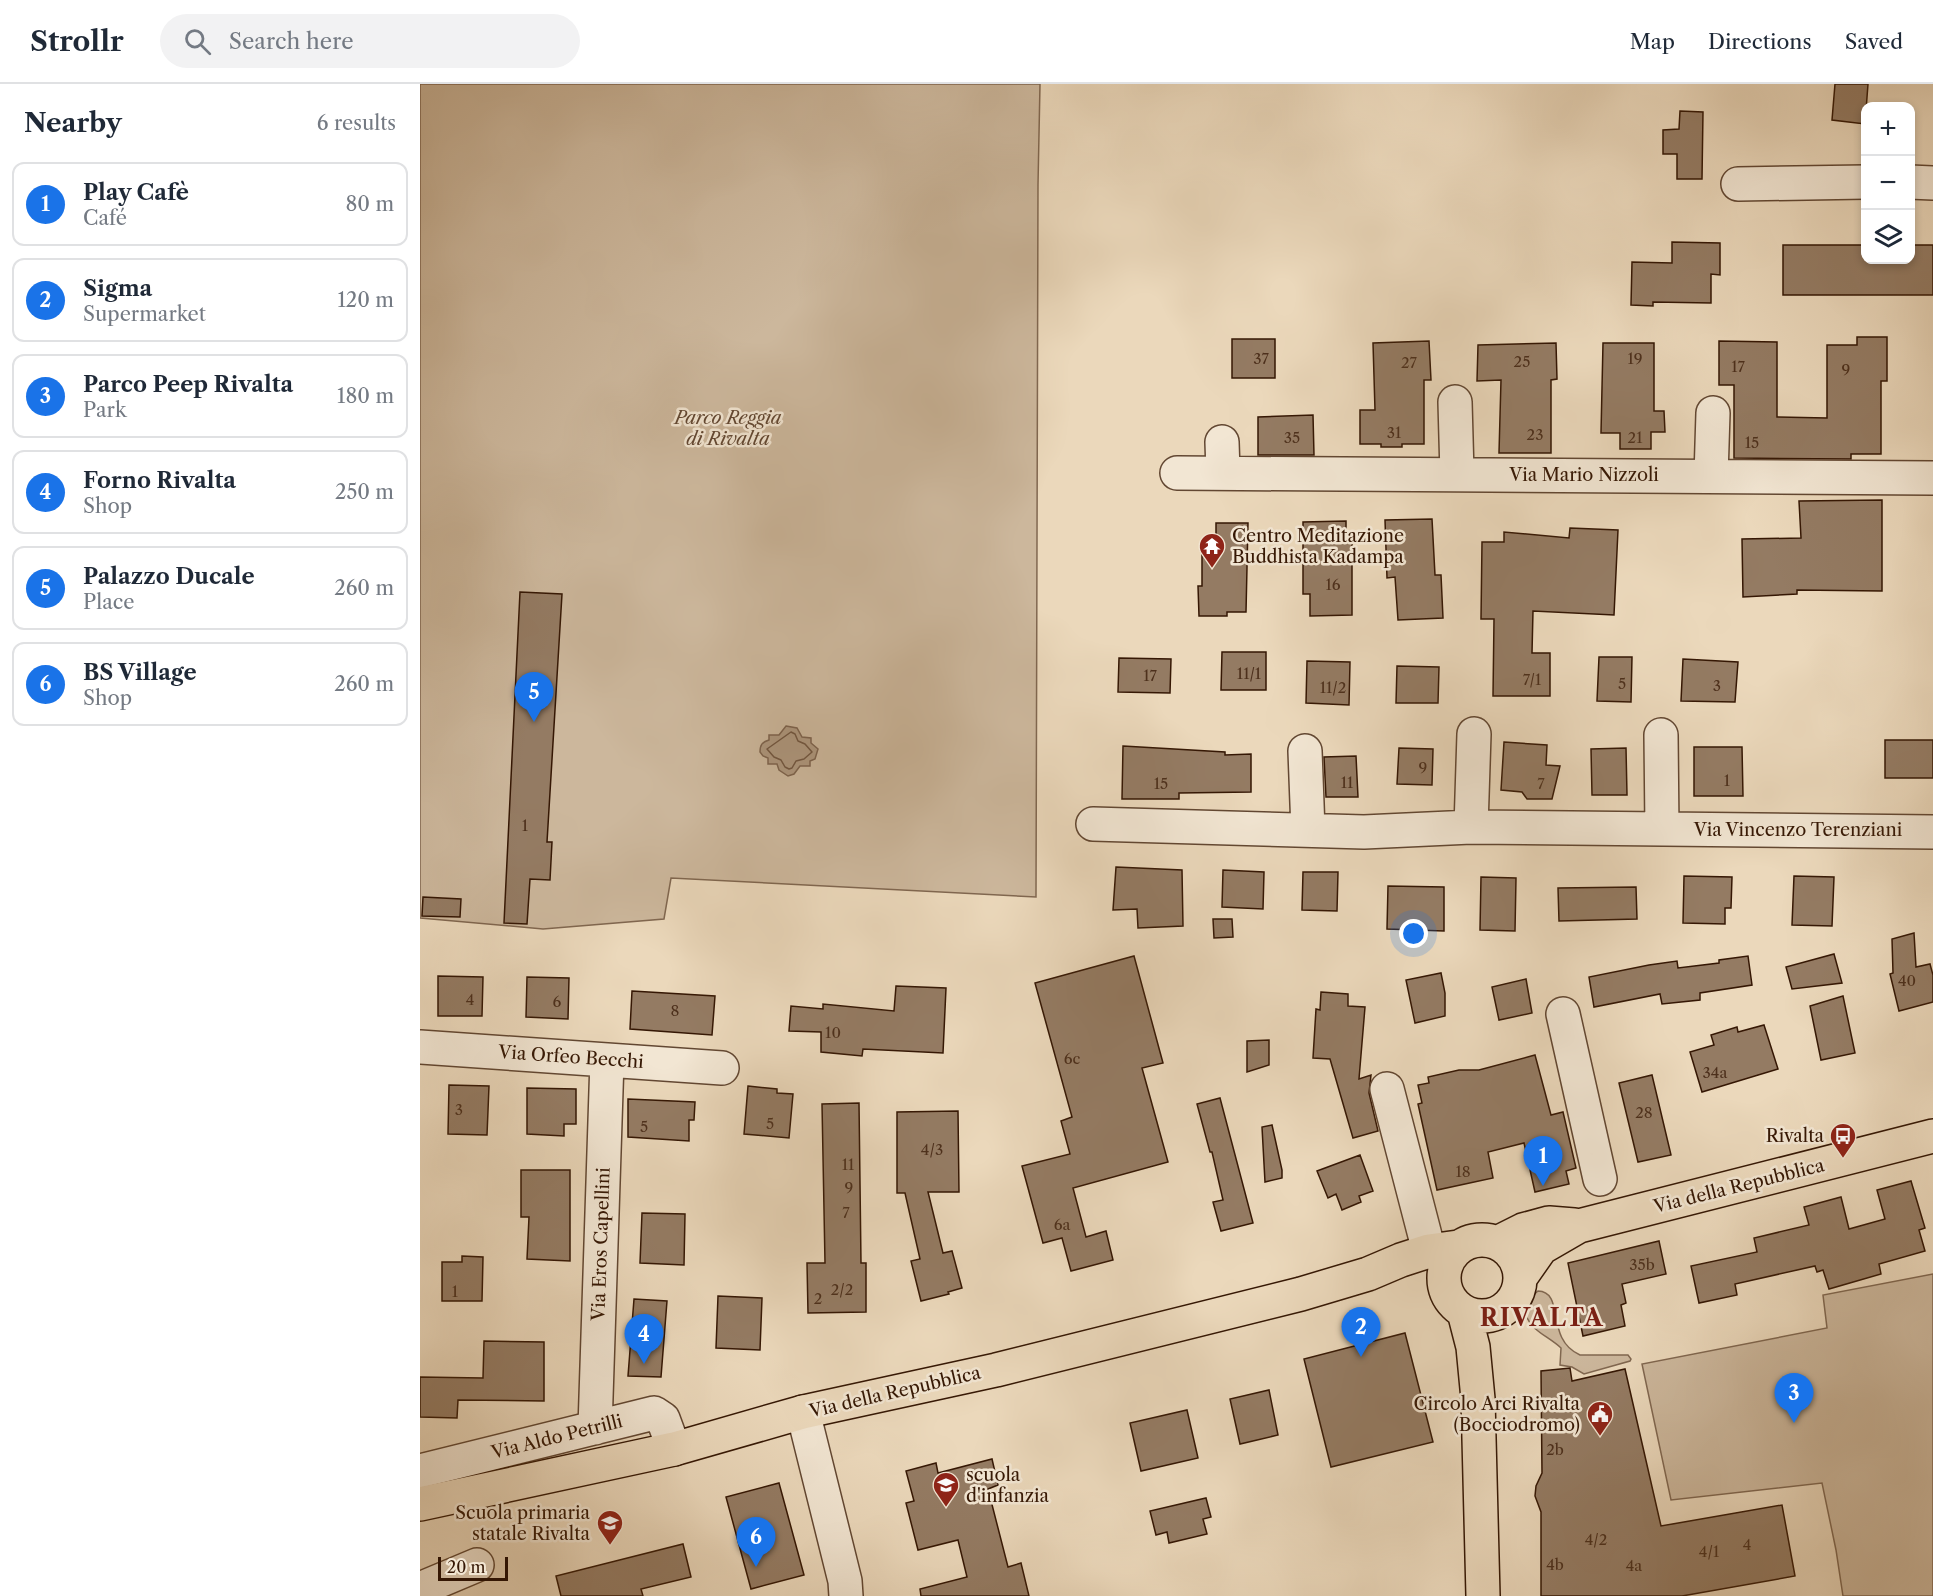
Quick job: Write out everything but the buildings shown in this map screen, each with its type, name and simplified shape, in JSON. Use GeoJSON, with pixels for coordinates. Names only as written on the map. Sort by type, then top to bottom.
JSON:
{"type":"FeatureCollection","features":[{"type":"Feature","properties":{"kind":"main road","name":"Via della Repubblica"},"geometry":{"type":"LineString","coordinates":[[1368,1274],[1411,1278],[1454,1300],[1477,1316],[1490,1315],[1503,1310],[1515,1296],[1520,1278],[1541,1248],[1579,1226],[1933,1136]]}},
{"type":"Feature","properties":{"kind":"main road","name":"Via della Repubblica"},"geometry":{"type":"LineString","coordinates":[[420,1504],[674,1449],[803,1412],[996,1370],[1301,1294],[1368,1274],[1401,1260],[1477,1240],[1497,1243],[1523,1230],[1549,1223],[1579,1226]]}},
{"type":"Feature","properties":{"kind":"main road"},"geometry":{"type":"LineString","coordinates":[[1497,1243],[1514,1257],[1520,1278]]}},
{"type":"Feature","properties":{"kind":"main road"},"geometry":{"type":"LineString","coordinates":[[1444,1249],[1450,1256],[1443,1277],[1473,1347],[1478,1399],[1483,1596]]}},
{"type":"Feature","properties":{"kind":"main road"},"geometry":{"type":"LineString","coordinates":[[1478,1399],[1503,1310]]}},
{"type":"Feature","properties":{"kind":"street"},"geometry":{"type":"LineString","coordinates":[[1738,184],[1861,182]]}},
{"type":"Feature","properties":{"kind":"street"},"geometry":{"type":"LineString","coordinates":[[1915,182],[1933,183]]}},
{"type":"Feature","properties":{"kind":"street"},"geometry":{"type":"LineString","coordinates":[[1455,402],[1457,474]]}},
{"type":"Feature","properties":{"kind":"street"},"geometry":{"type":"LineString","coordinates":[[1711,476],[1713,413]]}},
{"type":"Feature","properties":{"kind":"street","name":"Via Mario Nizzoli"},"geometry":{"type":"LineString","coordinates":[[1177,473],[1222,457],[1457,474],[1933,477]]}},
{"type":"Feature","properties":{"kind":"street"},"geometry":{"type":"LineString","coordinates":[[1471,827],[1474,734]]}},
{"type":"Feature","properties":{"kind":"street"},"geometry":{"type":"LineString","coordinates":[[1661,735],[1662,829]]}},
{"type":"Feature","properties":{"kind":"street"},"geometry":{"type":"LineString","coordinates":[[1305,751],[1308,830]]}},
{"type":"Feature","properties":{"kind":"street","name":"Via Vincenzo Terenziani"},"geometry":{"type":"LineString","coordinates":[[1093,824],[1364,832],[1471,827],[1933,831]]}},
{"type":"Feature","properties":{"kind":"street"},"geometry":{"type":"LineString","coordinates":[[1563,1014],[1600,1179]]}},
{"type":"Feature","properties":{"kind":"street","name":"Via Orfeo Becchi"},"geometry":{"type":"LineString","coordinates":[[420,1047],[722,1068]]}},
{"type":"Feature","properties":{"kind":"street","name":"Via Eros Capellini"},"geometry":{"type":"LineString","coordinates":[[595,1428],[607,1060]]}},
{"type":"Feature","properties":{"kind":"street"},"geometry":{"type":"LineString","coordinates":[[1387,1089],[1444,1249]]}},
{"type":"Feature","properties":{"kind":"street"},"geometry":{"type":"LineString","coordinates":[[803,1412],[846,1596]]}},
{"type":"Feature","properties":{"kind":"street","name":"Via Aldo Petrilli"},"geometry":{"type":"LineString","coordinates":[[420,1471],[654,1413],[663,1419],[674,1449]]}},
{"type":"Feature","properties":{"kind":"street"},"geometry":{"type":"LineString","coordinates":[[420,1589],[477,1564]]}},
{"type":"Feature","properties":{"kind":"green space","name":"Parco Reggia di Rivalta"},"geometry":{"type":"Polygon","coordinates":[[[420,84],[1040,84],[1036,897],[671,878],[664,919],[543,929],[420,918],[420,84]]]}},
{"type":"Feature","properties":{"kind":"green space"},"geometry":{"type":"Polygon","coordinates":[[[1933,1274],[1933,1596],[1843,1596],[1822,1483],[1671,1500],[1642,1364],[1827,1328],[1823,1295],[1933,1274]]]}},
{"type":"Feature","properties":{"kind":"green space"},"geometry":{"type":"Polygon","coordinates":[[[1538,1291],[1546,1293],[1551,1299],[1558,1328],[1569,1348],[1580,1355],[1628,1355],[1630,1361],[1584,1374],[1572,1367],[1560,1365],[1561,1348],[1537,1330],[1526,1316],[1529,1299],[1538,1291]]]}},
{"type":"Feature","properties":{"kind":"water"},"geometry":{"type":"Polygon","coordinates":[[[786,726],[797,728],[802,737],[811,738],[811,743],[818,749],[815,759],[810,761],[810,766],[800,766],[794,774],[788,776],[779,770],[777,764],[768,764],[768,758],[760,752],[762,744],[769,740],[769,735],[779,735],[786,726]]]}},
{"type":"Feature","properties":{"kind":"place","name":"Centro Meditazione Buddhista Kadampa"},"geometry":{"type":"Point","coordinates":[1212,569]}},
{"type":"Feature","properties":{"kind":"place","name":"Palazzo Ducale"},"geometry":{"type":"Point","coordinates":[534,722]}},
{"type":"Feature","properties":{"kind":"place","name":"Rivalta"},"geometry":{"type":"Point","coordinates":[1843,1159]}},
{"type":"Feature","properties":{"kind":"place","name":"Play Cafè"},"geometry":{"type":"Point","coordinates":[1543,1186]}},
{"type":"Feature","properties":{"kind":"place","name":"Sigma"},"geometry":{"type":"Point","coordinates":[1361,1357]}},
{"type":"Feature","properties":{"kind":"place","name":"Forno Rivalta"},"geometry":{"type":"Point","coordinates":[644,1364]}},
{"type":"Feature","properties":{"kind":"place","name":"Parco Peep Rivalta"},"geometry":{"type":"Point","coordinates":[1794,1423]}},
{"type":"Feature","properties":{"kind":"place","name":"Circolo Arci Rivalta (Bocciodromo)"},"geometry":{"type":"Point","coordinates":[1600,1437]}},
{"type":"Feature","properties":{"kind":"place","name":"scuola d'infanzia"},"geometry":{"type":"Point","coordinates":[946,1508]}},
{"type":"Feature","properties":{"kind":"place","name":"Scuola primaria statale Rivalta"},"geometry":{"type":"Point","coordinates":[610,1546]}},
{"type":"Feature","properties":{"kind":"place","name":"BS Village"},"geometry":{"type":"Point","coordinates":[756,1567]}},
{"type":"Feature","properties":{"kind":"district","name":"RIVALTA"},"geometry":{"type":"Point","coordinates":[1542,1317]}}]}
